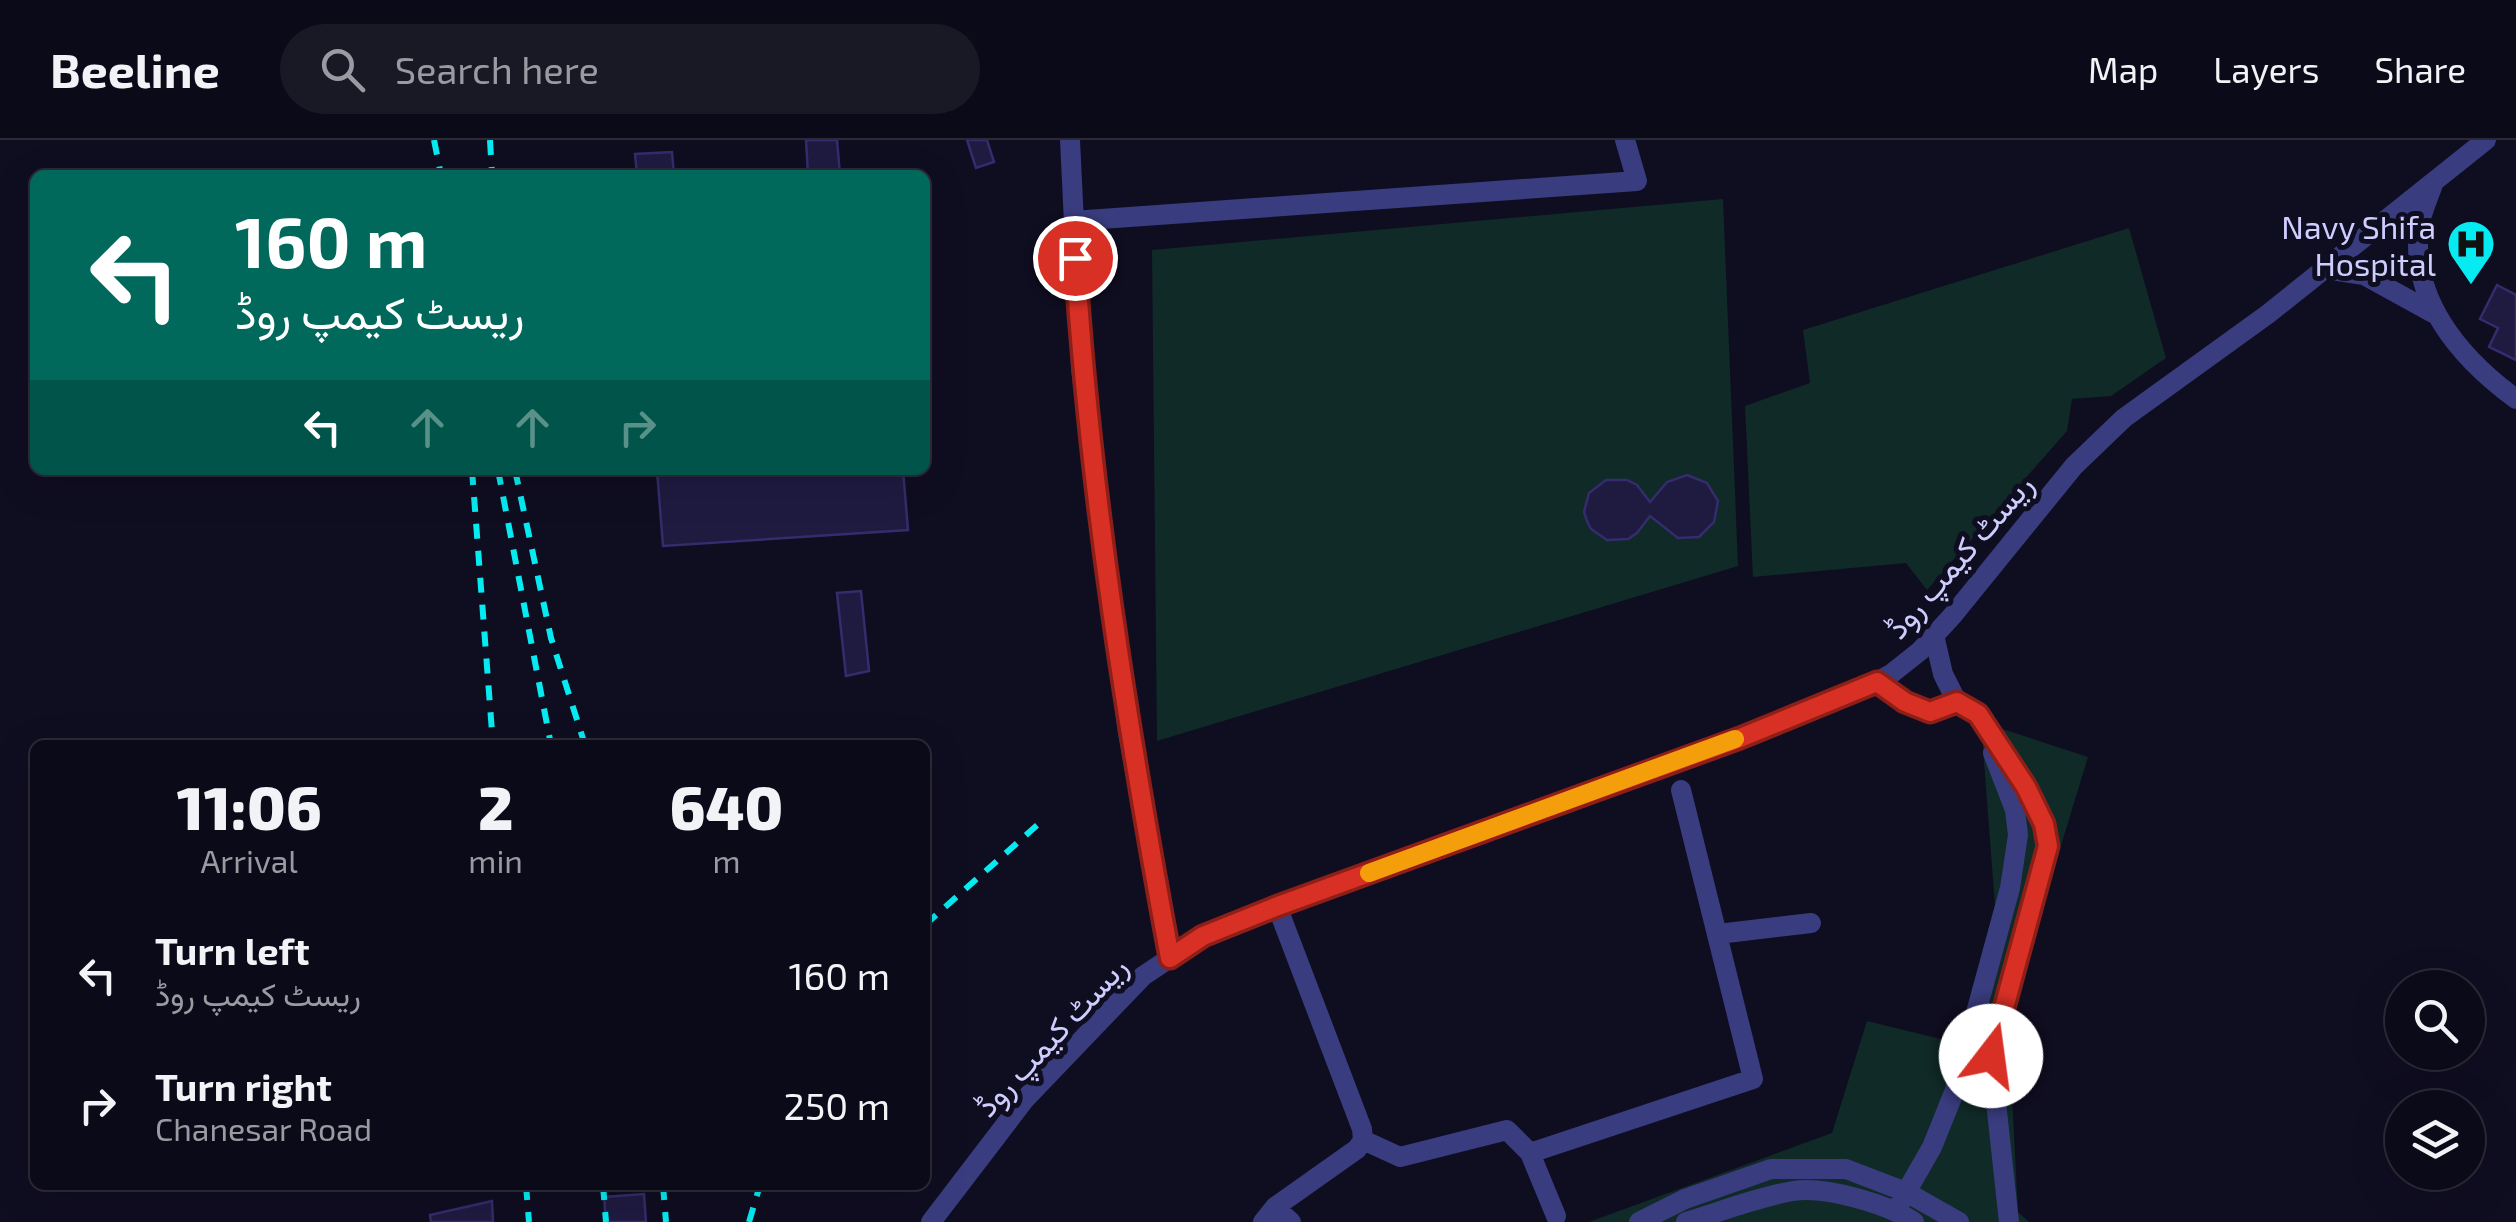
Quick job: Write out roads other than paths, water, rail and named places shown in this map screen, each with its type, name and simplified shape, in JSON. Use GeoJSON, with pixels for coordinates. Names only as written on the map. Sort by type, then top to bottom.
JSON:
{"type":"FeatureCollection","features":[{"type":"Feature","properties":{"kind":"street"},"geometry":{"type":"LineString","coordinates":[[1070,140],[1082,368],[1128,733],[1170,958]]}},
{"type":"Feature","properties":{"kind":"street"},"geometry":{"type":"LineString","coordinates":[[1073,221],[1637,181],[1626,140]]}},
{"type":"Feature","properties":{"kind":"street","name":"ریسٹ کیمپ روڈ"},"geometry":{"type":"LineString","coordinates":[[931,1222],[1025,1099],[1143,976],[1203,936],[1740,738],[1877,682],[1920,651],[2074,466],[2124,418],[2325,269],[2486,140]]}},
{"type":"Feature","properties":{"kind":"street"},"geometry":{"type":"LineString","coordinates":[[2434,184],[2420,222],[2420,260],[2433,313],[2454,344],[2516,400]]}},
{"type":"Feature","properties":{"kind":"street"},"geometry":{"type":"LineString","coordinates":[[2325,269],[2364,275],[2433,313]]}},
{"type":"Feature","properties":{"kind":"street"},"geometry":{"type":"LineString","coordinates":[[1934,635],[1943,674],[1957,702],[1978,714],[2026,787],[2044,824],[2048,846],[1991,1056],[2009,1222]]}},
{"type":"Feature","properties":{"kind":"street"},"geometry":{"type":"LineString","coordinates":[[1877,682],[1905,702],[1930,712],[1957,702]]}},
{"type":"Feature","properties":{"kind":"street"},"geometry":{"type":"LineString","coordinates":[[1905,1208],[1955,1090],[2010,888],[2018,835],[2015,810],[1978,714]]}},
{"type":"Feature","properties":{"kind":"street"},"geometry":{"type":"LineString","coordinates":[[1530,1153],[1754,1078],[1681,790]]}},
{"type":"Feature","properties":{"kind":"street"},"geometry":{"type":"LineString","coordinates":[[1276,1217],[1357,1149],[1362,1140],[1362,1129],[1278,906]]}},
{"type":"Feature","properties":{"kind":"street"},"geometry":{"type":"LineString","coordinates":[[1718,934],[1811,923]]}},
{"type":"Feature","properties":{"kind":"street"},"geometry":{"type":"LineString","coordinates":[[1362,1140],[1400,1157],[1508,1130],[1530,1153],[1556,1216]]}},
{"type":"Feature","properties":{"kind":"street"},"geometry":{"type":"LineString","coordinates":[[1638,1222],[1685,1199],[1771,1169],[1846,1168],[1905,1208]]}},
{"type":"Feature","properties":{"kind":"street"},"geometry":{"type":"LineString","coordinates":[[1686,1222],[1795,1190],[1835,1194],[1959,1222]]}},
{"type":"Feature","properties":{"kind":"railway"},"geometry":{"type":"LineString","coordinates":[[434,140],[440,170]]}},
{"type":"Feature","properties":{"kind":"railway"},"geometry":{"type":"LineString","coordinates":[[490,140],[492,170]]}},
{"type":"Feature","properties":{"kind":"railway"},"geometry":{"type":"LineString","coordinates":[[472,475],[493,740]]}},
{"type":"Feature","properties":{"kind":"railway"},"geometry":{"type":"LineString","coordinates":[[499,475],[550,740]]}},
{"type":"Feature","properties":{"kind":"railway"},"geometry":{"type":"LineString","coordinates":[[516,475],[551,638],[583,740]]}},
{"type":"Feature","properties":{"kind":"railway"},"geometry":{"type":"LineString","coordinates":[[930,921],[1044,819]]}},
{"type":"Feature","properties":{"kind":"railway"},"geometry":{"type":"LineString","coordinates":[[526,1190],[529,1222]]}},
{"type":"Feature","properties":{"kind":"railway"},"geometry":{"type":"LineString","coordinates":[[603,1190],[606,1222]]}},
{"type":"Feature","properties":{"kind":"railway"},"geometry":{"type":"LineString","coordinates":[[663,1190],[666,1222]]}},
{"type":"Feature","properties":{"kind":"railway"},"geometry":{"type":"LineString","coordinates":[[749,1222],[759,1190]]}},
{"type":"Feature","properties":{"kind":"place","name":"Navy Shifa Hospital"},"geometry":{"type":"Point","coordinates":[2471,286]}}]}
